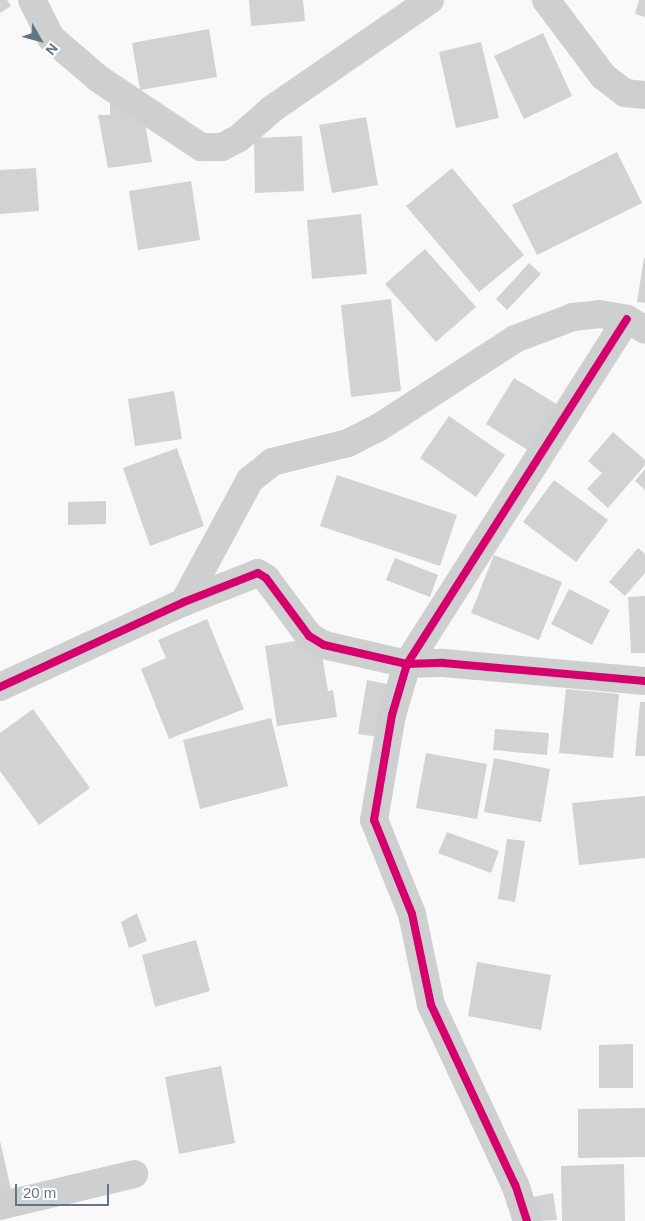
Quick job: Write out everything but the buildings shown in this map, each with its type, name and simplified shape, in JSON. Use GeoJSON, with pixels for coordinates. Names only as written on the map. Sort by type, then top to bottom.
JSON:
{"type":"FeatureCollection","features":[{"type":"Feature","properties":{"kind":"street"},"geometry":{"type":"LineString","coordinates":[[32,0],[51,38],[100,80],[201,147],[215,147],[239,138],[272,108],[430,0]]}},
{"type":"Feature","properties":{"kind":"street"},"geometry":{"type":"LineString","coordinates":[[546,0],[603,76],[625,93],[645,95]]}},
{"type":"Feature","properties":{"kind":"street"},"geometry":{"type":"LineString","coordinates":[[184,602],[250,480],[272,462],[348,443],[378,428],[515,339],[573,317],[600,314],[636,325],[407,664],[392,715],[374,820],[412,914],[431,1005],[515,1186],[526,1221]]}},
{"type":"Feature","properties":{"kind":"street"},"geometry":{"type":"LineString","coordinates":[[0,687],[184,602],[258,573],[266,578],[309,636],[324,645],[407,664],[443,663],[645,680]]}},
{"type":"Feature","properties":{"kind":"street"},"geometry":{"type":"LineString","coordinates":[[0,1206],[134,1174]]}},
{"type":"Feature","properties":{"kind":"cycle path"},"geometry":{"type":"LineString","coordinates":[[527,1221],[515,1185],[431,1005],[412,914],[374,820],[392,715],[407,664],[627,319]]}},
{"type":"Feature","properties":{"kind":"cycle path"},"geometry":{"type":"LineString","coordinates":[[0,687],[184,602],[258,573],[266,578],[309,636],[324,645],[407,664],[443,663],[645,681]]}}]}
